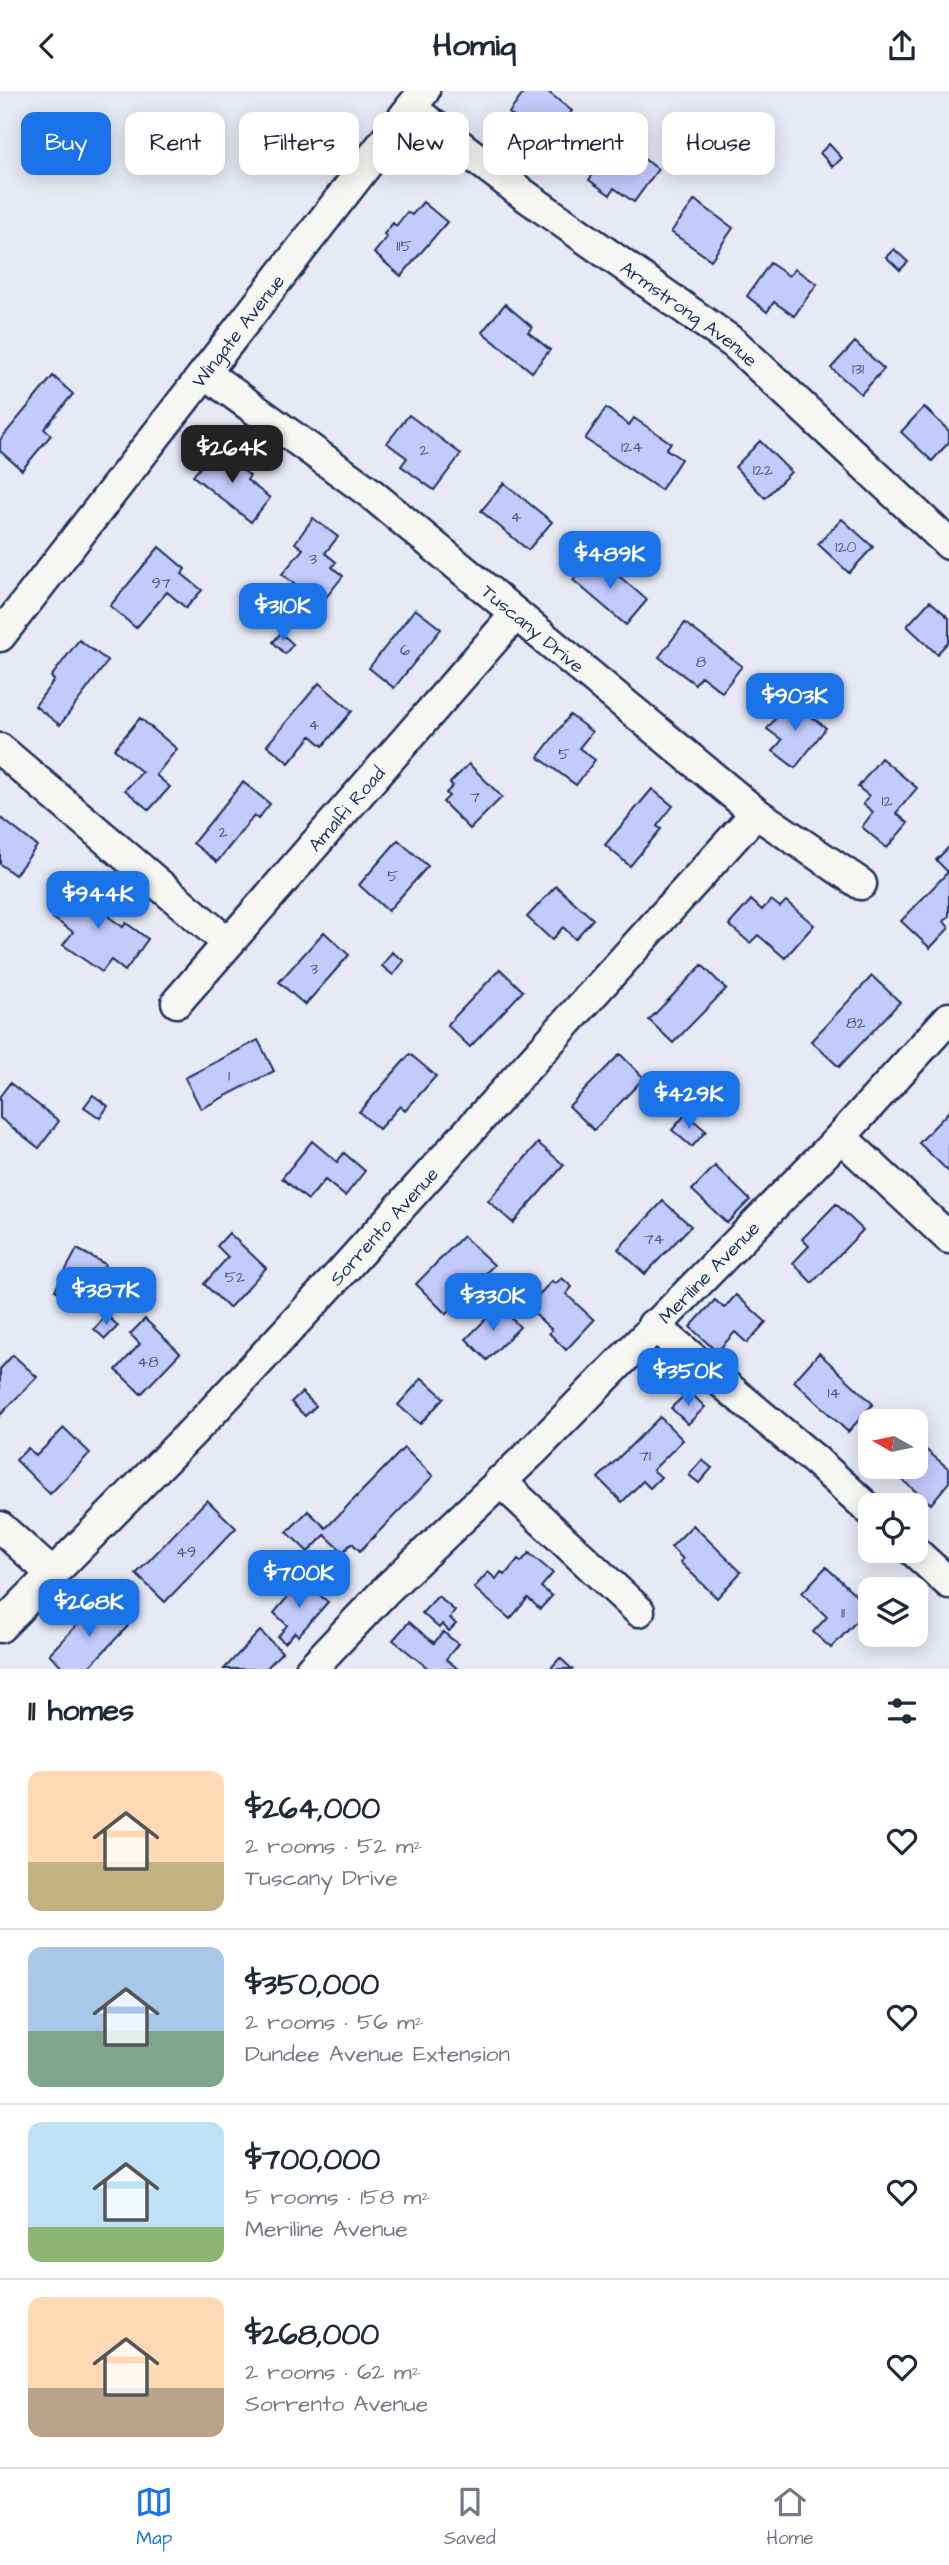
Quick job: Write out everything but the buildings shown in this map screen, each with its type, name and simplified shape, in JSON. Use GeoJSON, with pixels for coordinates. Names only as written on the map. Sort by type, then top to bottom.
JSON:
{"type":"FeatureCollection","features":[{"type":"Feature","properties":{"kind":"street","name":"Wingate Avenue"},"geometry":{"type":"LineString","coordinates":[[0,636],[418,100]]}},
{"type":"Feature","properties":{"kind":"street","name":"Armstrong Avenue"},"geometry":{"type":"LineString","coordinates":[[418,100],[523,194],[735,344],[949,544]]}},
{"type":"Feature","properties":{"kind":"street","name":"Tuscany Drive"},"geometry":{"type":"LineString","coordinates":[[205,373],[369,492],[756,813],[860,884]]}},
{"type":"Feature","properties":{"kind":"street","name":"Amalfi Road"},"geometry":{"type":"LineString","coordinates":[[177,1002],[516,614]]}},
{"type":"Feature","properties":{"kind":"street"},"geometry":{"type":"LineString","coordinates":[[0,749],[228,943]]}},
{"type":"Feature","properties":{"kind":"street","name":"Sorrento Avenue"},"geometry":{"type":"LineString","coordinates":[[0,1627],[210,1414],[756,813]]}},
{"type":"Feature","properties":{"kind":"street","name":"Meriline Avenue"},"geometry":{"type":"LineString","coordinates":[[311,1669],[387,1589],[500,1481],[841,1137],[949,1018]]}},
{"type":"Feature","properties":{"kind":"street"},"geometry":{"type":"LineString","coordinates":[[841,1137],[949,1238]]}},
{"type":"Feature","properties":{"kind":"street"},"geometry":{"type":"LineString","coordinates":[[653,1325],[858,1499]]}},
{"type":"Feature","properties":{"kind":"street"},"geometry":{"type":"LineString","coordinates":[[500,1481],[639,1611]]}},
{"type":"Feature","properties":{"kind":"street"},"geometry":{"type":"LineString","coordinates":[[0,1527],[52,1574]]}},
{"type":"Feature","properties":{"kind":"street"},"geometry":{"type":"LineString","coordinates":[[927,1563],[949,1583]]}}]}
